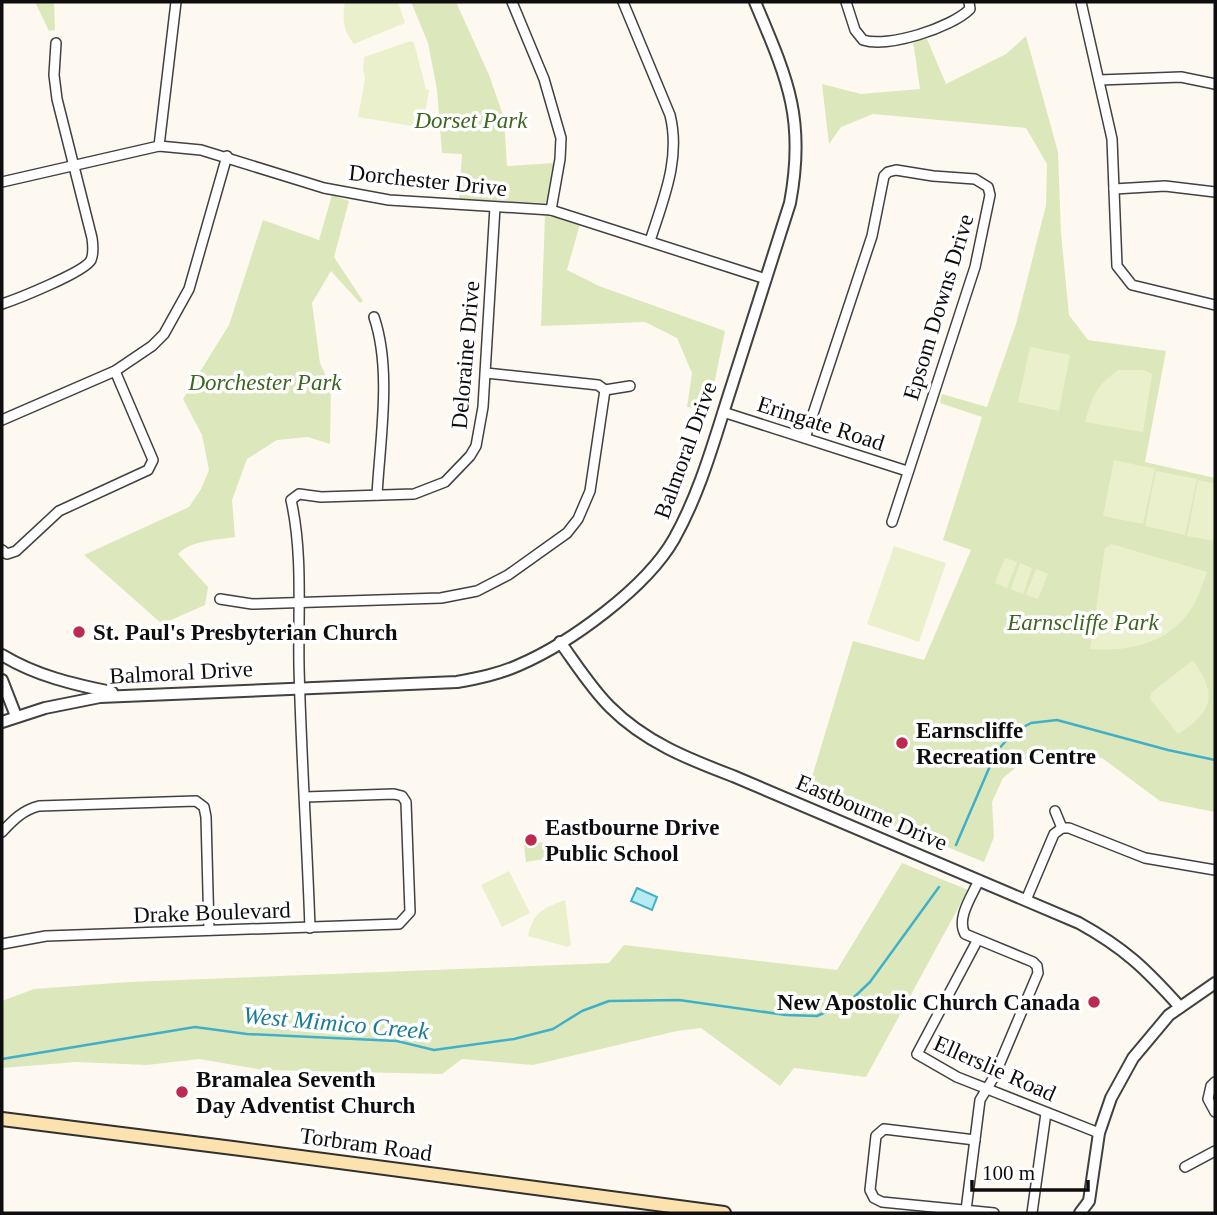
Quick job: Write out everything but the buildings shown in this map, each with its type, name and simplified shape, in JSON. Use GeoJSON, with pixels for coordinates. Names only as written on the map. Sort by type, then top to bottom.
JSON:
{"type":"FeatureCollection","features":[{"type":"Feature","properties":{"kind":"main road","name":"Torbram Road"},"geometry":{"type":"LineString","coordinates":[[2,1119],[724,1213]]}},
{"type":"Feature","properties":{"kind":"street"},"geometry":{"type":"LineString","coordinates":[[159,146],[176,2]]}},
{"type":"Feature","properties":{"kind":"street"},"geometry":{"type":"LineString","coordinates":[[512,2],[544,79],[561,138],[551,211]]}},
{"type":"Feature","properties":{"kind":"street"},"geometry":{"type":"LineString","coordinates":[[623,2],[670,115],[673,130],[671,172],[650,241]]}},
{"type":"Feature","properties":{"kind":"street","name":"Balmoral Drive"},"geometry":{"type":"LineString","coordinates":[[2,722],[76,701],[128,695],[457,682],[481,678],[532,659],[560,642],[624,597],[644,578],[673,541],[696,494],[790,203],[796,170],[797,136],[789,87],[755,2]]}},
{"type":"Feature","properties":{"kind":"street"},"geometry":{"type":"LineString","coordinates":[[846,2],[855,30],[863,40],[880,42],[914,36],[959,18],[970,9],[969,2]]}},
{"type":"Feature","properties":{"kind":"street"},"geometry":{"type":"LineString","coordinates":[[1081,2],[1112,139],[1117,266],[1132,285],[1215,304]]}},
{"type":"Feature","properties":{"kind":"street"},"geometry":{"type":"LineString","coordinates":[[2,303],[78,272],[90,262],[93,251],[57,99],[54,75],[57,43]]}},
{"type":"Feature","properties":{"kind":"street"},"geometry":{"type":"LineString","coordinates":[[1099,80],[1181,77],[1215,84]]}},
{"type":"Feature","properties":{"kind":"street","name":"Dorchester Drive"},"geometry":{"type":"LineString","coordinates":[[2,182],[159,146],[201,150],[324,188],[363,196],[551,211],[766,279]]}},
{"type":"Feature","properties":{"kind":"street"},"geometry":{"type":"LineString","coordinates":[[2,419],[115,370],[152,346],[173,321],[190,289],[227,156]]}},
{"type":"Feature","properties":{"kind":"street","name":"Epsom Downs Drive"},"geometry":{"type":"LineString","coordinates":[[806,438],[872,236],[884,176],[896,170],[975,179],[988,187],[990,195],[975,267],[892,522]]}},
{"type":"Feature","properties":{"kind":"street"},"geometry":{"type":"LineString","coordinates":[[1114,189],[1165,186],[1215,192]]}},
{"type":"Feature","properties":{"kind":"street","name":"Deloraine Drive"},"geometry":{"type":"LineString","coordinates":[[300,688],[299,603],[293,497],[299,494],[321,497],[414,494],[429,490],[459,469],[476,446],[485,373],[495,207]]}},
{"type":"Feature","properties":{"kind":"street"},"geometry":{"type":"LineString","coordinates":[[374,317],[380,337],[383,386],[377,495]]}},
{"type":"Feature","properties":{"kind":"street"},"geometry":{"type":"LineString","coordinates":[[2,550],[7,554],[16,551],[59,511],[152,466],[153,460],[115,370]]}},
{"type":"Feature","properties":{"kind":"street"},"geometry":{"type":"LineString","coordinates":[[485,373],[598,385],[605,390],[630,386]]}},
{"type":"Feature","properties":{"kind":"street"},"geometry":{"type":"LineString","coordinates":[[220,599],[252,604],[458,596],[491,585],[541,553],[567,533],[578,519],[587,500],[605,390]]}},
{"type":"Feature","properties":{"kind":"street","name":"Eringate Road"},"geometry":{"type":"LineString","coordinates":[[723,412],[907,471]]}},
{"type":"Feature","properties":{"kind":"street","name":"Eastbourne Drive"},"geometry":{"type":"LineString","coordinates":[[560,642],[611,708],[635,729],[665,748],[1079,923],[1114,943],[1137,961],[1180,1007]]}},
{"type":"Feature","properties":{"kind":"street"},"geometry":{"type":"LineString","coordinates":[[2,655],[36,673],[61,682],[128,695]]}},
{"type":"Feature","properties":{"kind":"street"},"geometry":{"type":"LineString","coordinates":[[2,680],[16,716]]}},
{"type":"Feature","properties":{"kind":"street","name":"Drake Boulevard"},"geometry":{"type":"LineString","coordinates":[[2,944],[46,936],[310,928],[300,688]]}},
{"type":"Feature","properties":{"kind":"street"},"geometry":{"type":"LineString","coordinates":[[305,797],[394,794],[402,796],[407,808],[410,912],[406,918],[399,924],[310,928]]}},
{"type":"Feature","properties":{"kind":"street"},"geometry":{"type":"LineString","coordinates":[[2,832],[28,809],[39,806],[196,801],[204,807],[206,817],[209,930]]}},
{"type":"Feature","properties":{"kind":"street"},"geometry":{"type":"LineString","coordinates":[[1055,811],[1062,828]]}},
{"type":"Feature","properties":{"kind":"street"},"geometry":{"type":"LineString","coordinates":[[1026,900],[1054,834],[1062,828],[1069,828],[1144,858],[1215,870]]}},
{"type":"Feature","properties":{"kind":"street"},"geometry":{"type":"LineString","coordinates":[[966,1210],[979,1103],[994,1077],[1038,973],[1033,962],[965,934],[960,926],[979,880]]}},
{"type":"Feature","properties":{"kind":"street","name":"Ellerslie Road"},"geometry":{"type":"LineString","coordinates":[[977,940],[917,1054],[957,1077],[1099,1133]]}},
{"type":"Feature","properties":{"kind":"street"},"geometry":{"type":"LineString","coordinates":[[1080,1213],[1089,1201],[1099,1133],[1111,1098],[1133,1058],[1169,1015],[1215,984]]}},
{"type":"Feature","properties":{"kind":"street"},"geometry":{"type":"LineString","coordinates":[[1215,1082],[1211,1086],[1208,1099],[1215,1112]]}},
{"type":"Feature","properties":{"kind":"street"},"geometry":{"type":"LineString","coordinates":[[1032,1213],[1046,1113]]}},
{"type":"Feature","properties":{"kind":"street"},"geometry":{"type":"LineString","coordinates":[[975,1140],[884,1129],[876,1136],[870,1190],[874,1198],[882,1202],[994,1213]]}},
{"type":"Feature","properties":{"kind":"street"},"geometry":{"type":"LineString","coordinates":[[1185,1167],[1215,1151]]}},
{"type":"Feature","properties":{"kind":"street"},"geometry":{"type":"LineString","coordinates":[[1089,1201],[1094,1213]]}},
{"type":"Feature","properties":{"kind":"green space"},"geometry":{"type":"Polygon","coordinates":[[[35,2],[54,2],[55,30],[49,31],[35,2]]]}},
{"type":"Feature","properties":{"kind":"green space"},"geometry":{"type":"Polygon","coordinates":[[[345,2],[398,2],[405,23],[354,44],[344,24],[345,2]]]}},
{"type":"Feature","properties":{"kind":"green space","name":"Dorset Park"},"geometry":{"type":"Polygon","coordinates":[[[411,2],[456,2],[489,75],[504,118],[507,166],[554,163],[545,203],[459,199],[462,154],[442,153],[437,90],[428,43],[411,2]]]}},
{"type":"Feature","properties":{"kind":"green space","name":"Earnscliffe Park"},"geometry":{"type":"Polygon","coordinates":[[[1026,36],[1058,152],[1061,233],[1069,315],[1088,340],[1166,351],[1145,462],[1215,478],[1215,812],[1160,801],[1102,758],[1051,751],[1025,760],[1003,778],[992,802],[994,837],[984,862],[808,790],[853,641],[924,660],[971,550],[943,540],[982,417],[940,403],[942,394],[987,407],[1016,324],[1046,205],[1047,164],[1026,128],[873,114],[841,127],[829,144],[822,84],[861,94],[920,89],[913,41],[927,39],[946,84],[1006,54],[1026,36]]]}},
{"type":"Feature","properties":{"kind":"green space"},"geometry":{"type":"Polygon","coordinates":[[[411,41],[414,43],[426,89],[429,90],[423,128],[358,117],[365,79],[364,57],[411,41]]]}},
{"type":"Feature","properties":{"kind":"green space","name":"Dorchester Park"},"geometry":{"type":"Polygon","coordinates":[[[332,195],[349,201],[334,257],[363,301],[360,303],[331,271],[312,303],[320,363],[331,387],[330,444],[308,437],[277,440],[247,459],[232,500],[235,537],[197,543],[178,554],[208,587],[205,605],[162,624],[84,555],[189,507],[209,470],[202,435],[183,399],[229,325],[263,220],[319,240],[332,195]]]}},
{"type":"Feature","properties":{"kind":"green space"},"geometry":{"type":"Polygon","coordinates":[[[545,215],[580,224],[567,270],[599,286],[725,331],[709,409],[687,407],[692,373],[677,338],[645,322],[541,326],[545,215]]]}},
{"type":"Feature","properties":{"kind":"green space"},"geometry":{"type":"Polygon","coordinates":[[[1030,347],[1070,355],[1059,411],[1018,402],[1030,347]]]}},
{"type":"Feature","properties":{"kind":"green space"},"geometry":{"type":"Polygon","coordinates":[[[1118,370],[1143,370],[1152,374],[1143,432],[1085,422],[1096,392],[1118,370]]]}},
{"type":"Feature","properties":{"kind":"green space"},"geometry":{"type":"Polygon","coordinates":[[[1114,460],[1155,469],[1143,524],[1103,516],[1114,460]]]}},
{"type":"Feature","properties":{"kind":"green space"},"geometry":{"type":"Polygon","coordinates":[[[1156,471],[1197,479],[1185,535],[1145,526],[1156,471]]]}},
{"type":"Feature","properties":{"kind":"green space"},"geometry":{"type":"Polygon","coordinates":[[[1198,480],[1215,484],[1215,541],[1187,536],[1198,480]]]}},
{"type":"Feature","properties":{"kind":"green space"},"geometry":{"type":"Polygon","coordinates":[[[1111,544],[1207,572],[1192,607],[1169,632],[1145,644],[1118,649],[1090,649],[1105,548],[1111,544]]]}},
{"type":"Feature","properties":{"kind":"green space"},"geometry":{"type":"Polygon","coordinates":[[[894,546],[946,563],[919,642],[867,624],[894,546]]]}},
{"type":"Feature","properties":{"kind":"green space"},"geometry":{"type":"Polygon","coordinates":[[[1005,558],[1017,562],[1007,588],[995,583],[1005,558]]]}},
{"type":"Feature","properties":{"kind":"green space"},"geometry":{"type":"Polygon","coordinates":[[[1020,563],[1032,568],[1023,594],[1011,589],[1020,563]]]}},
{"type":"Feature","properties":{"kind":"green space"},"geometry":{"type":"Polygon","coordinates":[[[1036,569],[1048,574],[1038,599],[1026,595],[1036,569]]]}},
{"type":"Feature","properties":{"kind":"green space"},"geometry":{"type":"Polygon","coordinates":[[[1193,660],[1206,683],[1208,702],[1199,718],[1178,734],[1150,699],[1151,693],[1193,660]]]}},
{"type":"Feature","properties":{"kind":"green space"},"geometry":{"type":"Polygon","coordinates":[[[543,842],[545,859],[526,862],[524,845],[543,842]]]}},
{"type":"Feature","properties":{"kind":"green space"},"geometry":{"type":"Polygon","coordinates":[[[902,863],[968,890],[866,1077],[794,1068],[780,1086],[701,1028],[677,1031],[533,1065],[462,1059],[442,1074],[263,1070],[199,1059],[147,1065],[76,1062],[2,1068],[2,1001],[34,989],[129,982],[609,963],[624,945],[837,970],[902,863]]]}},
{"type":"Feature","properties":{"kind":"green space"},"geometry":{"type":"Polygon","coordinates":[[[509,871],[530,913],[502,927],[481,885],[509,871]]]}},
{"type":"Feature","properties":{"kind":"green space"},"geometry":{"type":"Polygon","coordinates":[[[565,900],[571,945],[568,947],[528,936],[533,921],[540,912],[565,900]]]}},
{"type":"Feature","properties":{"kind":"water"},"geometry":{"type":"Polygon","coordinates":[[[637,888],[657,897],[652,910],[631,901],[637,888]]]}},
{"type":"Feature","properties":{"kind":"waterway","name":"West Mimico Creek"},"geometry":{"type":"LineString","coordinates":[[956,845],[996,752],[1014,732],[1031,723],[1057,720],[1215,760]]}},
{"type":"Feature","properties":{"kind":"waterway","name":"West Mimico Creek"},"geometry":{"type":"LineString","coordinates":[[2,1059],[195,1027],[247,1034],[397,1041],[434,1050],[514,1039],[553,1029],[582,1011],[609,1001],[679,1000],[786,1015],[817,1016],[850,1001],[870,982],[939,887]]}},
{"type":"Feature","properties":{"kind":"place","name":"St. Paul's Presbyterian Church"},"geometry":{"type":"Point","coordinates":[79,632]}},
{"type":"Feature","properties":{"kind":"place","name":"Earnscliffe Recreation Centre"},"geometry":{"type":"Point","coordinates":[902,743]}},
{"type":"Feature","properties":{"kind":"place","name":"Eastbourne Drive Public School"},"geometry":{"type":"Point","coordinates":[531,840]}},
{"type":"Feature","properties":{"kind":"place","name":"New Apostolic Church Canada"},"geometry":{"type":"Point","coordinates":[1094,1002]}},
{"type":"Feature","properties":{"kind":"place","name":"Bramalea Seventh Day Adventist Church"},"geometry":{"type":"Point","coordinates":[182,1092]}}]}
